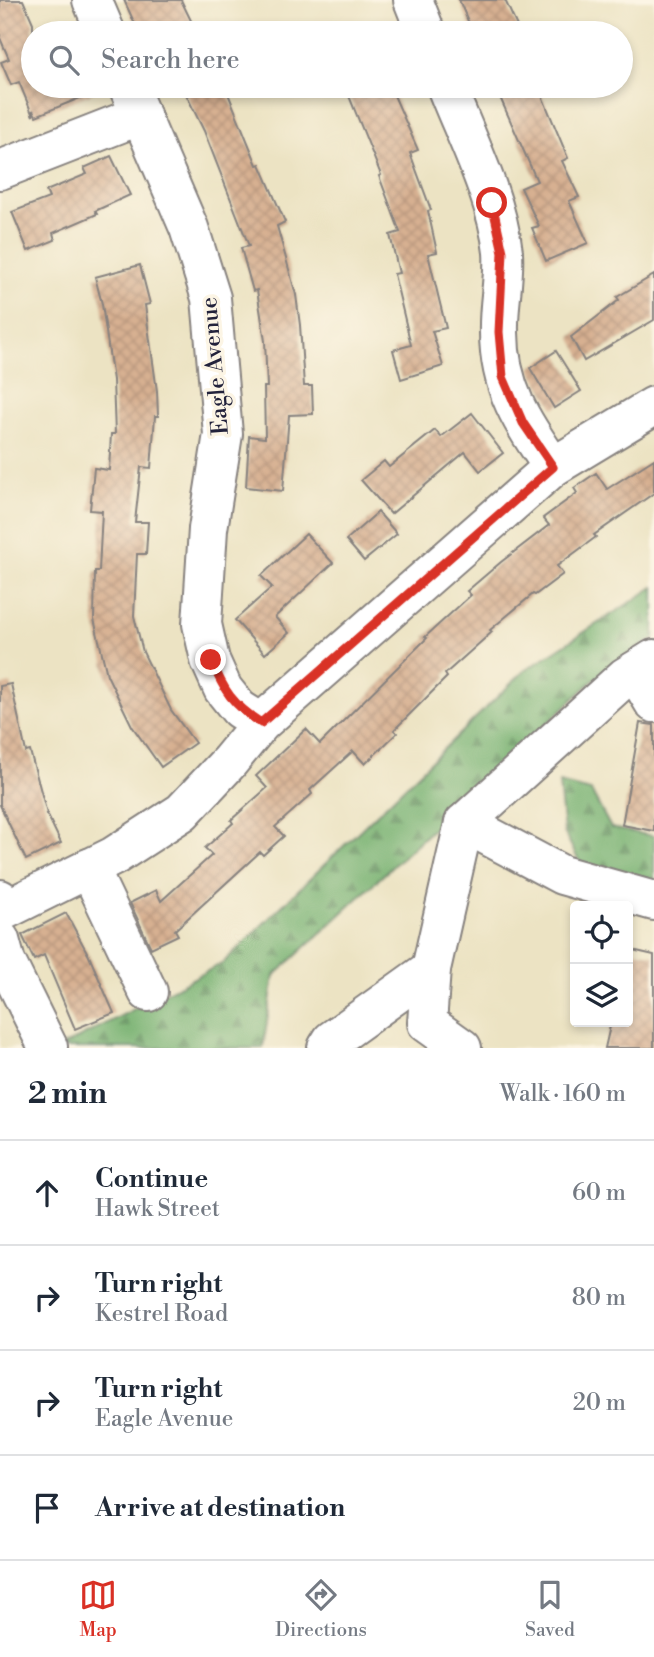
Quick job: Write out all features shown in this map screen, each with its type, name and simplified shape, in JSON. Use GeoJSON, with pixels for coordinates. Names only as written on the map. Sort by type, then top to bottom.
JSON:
{"type":"FeatureCollection","features":[{"type":"Feature","properties":{"kind":"street"},"geometry":{"type":"LineString","coordinates":[[92,0],[101,21]]}},
{"type":"Feature","properties":{"kind":"street"},"geometry":{"type":"LineString","coordinates":[[413,0],[421,21]]}},
{"type":"Feature","properties":{"kind":"street"},"geometry":{"type":"LineString","coordinates":[[451,98],[492,203],[503,252],[499,332],[503,377],[523,423],[553,467]]}},
{"type":"Feature","properties":{"kind":"street"},"geometry":{"type":"LineString","coordinates":[[0,170],[134,100]]}},
{"type":"Feature","properties":{"kind":"street","name":"Eagle Avenue"},"geometry":{"type":"LineString","coordinates":[[134,100],[189,228],[211,298],[223,434],[208,529],[202,624],[211,660],[223,689],[239,709],[261,723]]}},
{"type":"Feature","properties":{"kind":"street"},"geometry":{"type":"LineString","coordinates":[[48,1047],[6,962],[1,920],[114,856],[182,812],[261,723],[553,467],[654,406]]}},
{"type":"Feature","properties":{"kind":"street"},"geometry":{"type":"LineString","coordinates":[[462,1048],[427,1023],[431,969],[464,823],[625,677],[648,677]]}},
{"type":"Feature","properties":{"kind":"street"},"geometry":{"type":"LineString","coordinates":[[464,823],[562,875],[654,901]]}},
{"type":"Feature","properties":{"kind":"street"},"geometry":{"type":"LineString","coordinates":[[89,868],[148,992]]}},
{"type":"Feature","properties":{"kind":"street"},"geometry":{"type":"LineString","coordinates":[[327,1048],[332,1040],[431,969]]}},
{"type":"Feature","properties":{"kind":"green space"},"geometry":{"type":"Polygon","coordinates":[[[654,587],[654,639],[611,664],[274,976],[263,1048],[59,1048],[223,963],[524,671],[654,587]]]}},
{"type":"Feature","properties":{"kind":"green space"},"geometry":{"type":"Polygon","coordinates":[[[559,783],[591,791],[611,828],[654,836],[654,885],[580,863],[564,832],[559,783]]]}},
{"type":"Feature","properties":{"kind":"building"},"geometry":{"type":"Polygon","coordinates":[[[0,0],[23,0],[32,21],[21,21],[21,87],[19,82],[11,85],[1,62],[9,59],[0,38],[0,0]]]}},
{"type":"Feature","properties":{"kind":"building"},"geometry":{"type":"Polygon","coordinates":[[[124,0],[181,0],[191,21],[134,21],[124,0]]]}},
{"type":"Feature","properties":{"kind":"building"},"geometry":{"type":"Polygon","coordinates":[[[459,0],[505,0],[515,21],[468,21],[459,0]]]}},
{"type":"Feature","properties":{"kind":"building"},"geometry":{"type":"Polygon","coordinates":[[[26,98],[80,98],[36,116],[33,110],[33,116],[26,98]]]}},
{"type":"Feature","properties":{"kind":"building"},"geometry":{"type":"Polygon","coordinates":[[[188,98],[230,98],[257,165],[260,164],[285,222],[277,226],[296,295],[304,386],[312,386],[313,414],[289,415],[283,491],[246,487],[249,436],[265,438],[265,341],[257,290],[253,291],[241,248],[249,246],[204,131],[188,98]]]}},
{"type":"Feature","properties":{"kind":"building"},"geometry":{"type":"Polygon","coordinates":[[[350,98],[395,98],[418,150],[410,153],[431,210],[428,211],[437,252],[428,254],[446,328],[432,331],[443,366],[401,379],[393,350],[411,345],[394,274],[399,273],[390,235],[400,232],[379,176],[381,175],[350,98]]]}},
{"type":"Feature","properties":{"kind":"building"},"geometry":{"type":"Polygon","coordinates":[[[500,98],[543,98],[568,158],[562,161],[579,197],[569,201],[588,243],[546,261],[532,228],[539,226],[521,188],[537,181],[500,98]]]}},
{"type":"Feature","properties":{"kind":"building"},"geometry":{"type":"Polygon","coordinates":[[[111,156],[130,195],[95,211],[97,214],[53,233],[55,240],[28,251],[12,212],[49,198],[46,191],[87,174],[84,168],[111,156]]]}},
{"type":"Feature","properties":{"kind":"building"},"geometry":{"type":"Polygon","coordinates":[[[140,265],[150,304],[145,305],[158,416],[155,416],[151,468],[141,467],[135,522],[148,522],[146,554],[137,554],[134,616],[143,652],[171,710],[195,743],[161,767],[132,726],[107,675],[94,619],[95,571],[99,571],[102,511],[90,510],[94,468],[109,470],[111,434],[115,434],[113,380],[102,304],[95,277],[140,265]]]}},
{"type":"Feature","properties":{"kind":"building"},"geometry":{"type":"Polygon","coordinates":[[[654,275],[654,320],[584,361],[571,337],[619,300],[617,297],[654,275]]]}},
{"type":"Feature","properties":{"kind":"building"},"geometry":{"type":"Polygon","coordinates":[[[556,351],[581,391],[554,408],[530,368],[556,351]]]}},
{"type":"Feature","properties":{"kind":"building"},"geometry":{"type":"Polygon","coordinates":[[[472,413],[503,453],[480,471],[465,452],[391,514],[361,480],[384,461],[389,467],[435,430],[441,437],[472,413]]]}},
{"type":"Feature","properties":{"kind":"building"},"geometry":{"type":"Polygon","coordinates":[[[654,459],[654,493],[594,535],[596,537],[557,566],[563,574],[533,594],[490,630],[492,632],[445,674],[447,677],[394,730],[397,733],[365,764],[353,751],[310,790],[312,794],[275,827],[284,836],[263,855],[260,852],[175,930],[178,935],[151,948],[130,903],[156,890],[161,901],[212,855],[205,848],[267,788],[256,776],[306,729],[320,744],[427,638],[425,637],[471,595],[467,591],[549,525],[543,518],[577,493],[574,488],[596,473],[607,489],[654,459]]]}},
{"type":"Feature","properties":{"kind":"building"},"geometry":{"type":"Polygon","coordinates":[[[378,512],[397,534],[364,561],[346,540],[378,512]]]}},
{"type":"Feature","properties":{"kind":"building"},"geometry":{"type":"Polygon","coordinates":[[[306,534],[333,563],[275,617],[289,633],[265,654],[235,620],[272,587],[261,576],[306,534]]]}},
{"type":"Feature","properties":{"kind":"building"},"geometry":{"type":"Polygon","coordinates":[[[11,684],[26,752],[30,751],[47,814],[61,843],[26,860],[0,805],[0,686],[11,684]]]}},
{"type":"Feature","properties":{"kind":"building"},"geometry":{"type":"Polygon","coordinates":[[[640,723],[654,725],[654,831],[622,825],[640,723]]]}},
{"type":"Feature","properties":{"kind":"building"},"geometry":{"type":"Polygon","coordinates":[[[66,913],[89,956],[114,1013],[75,1029],[44,955],[34,960],[22,935],[66,913]]]}},
{"type":"Feature","properties":{"kind":"building"},"geometry":{"type":"Polygon","coordinates":[[[633,950],[654,955],[654,1048],[605,1048],[610,1027],[633,1027],[633,950]]]}},
{"type":"Feature","properties":{"kind":"route"},"geometry":{"type":"LineString","coordinates":[[211,660],[223,689],[239,709],[261,723],[553,467],[523,423],[503,377],[499,332],[503,252],[492,203]]}}]}
